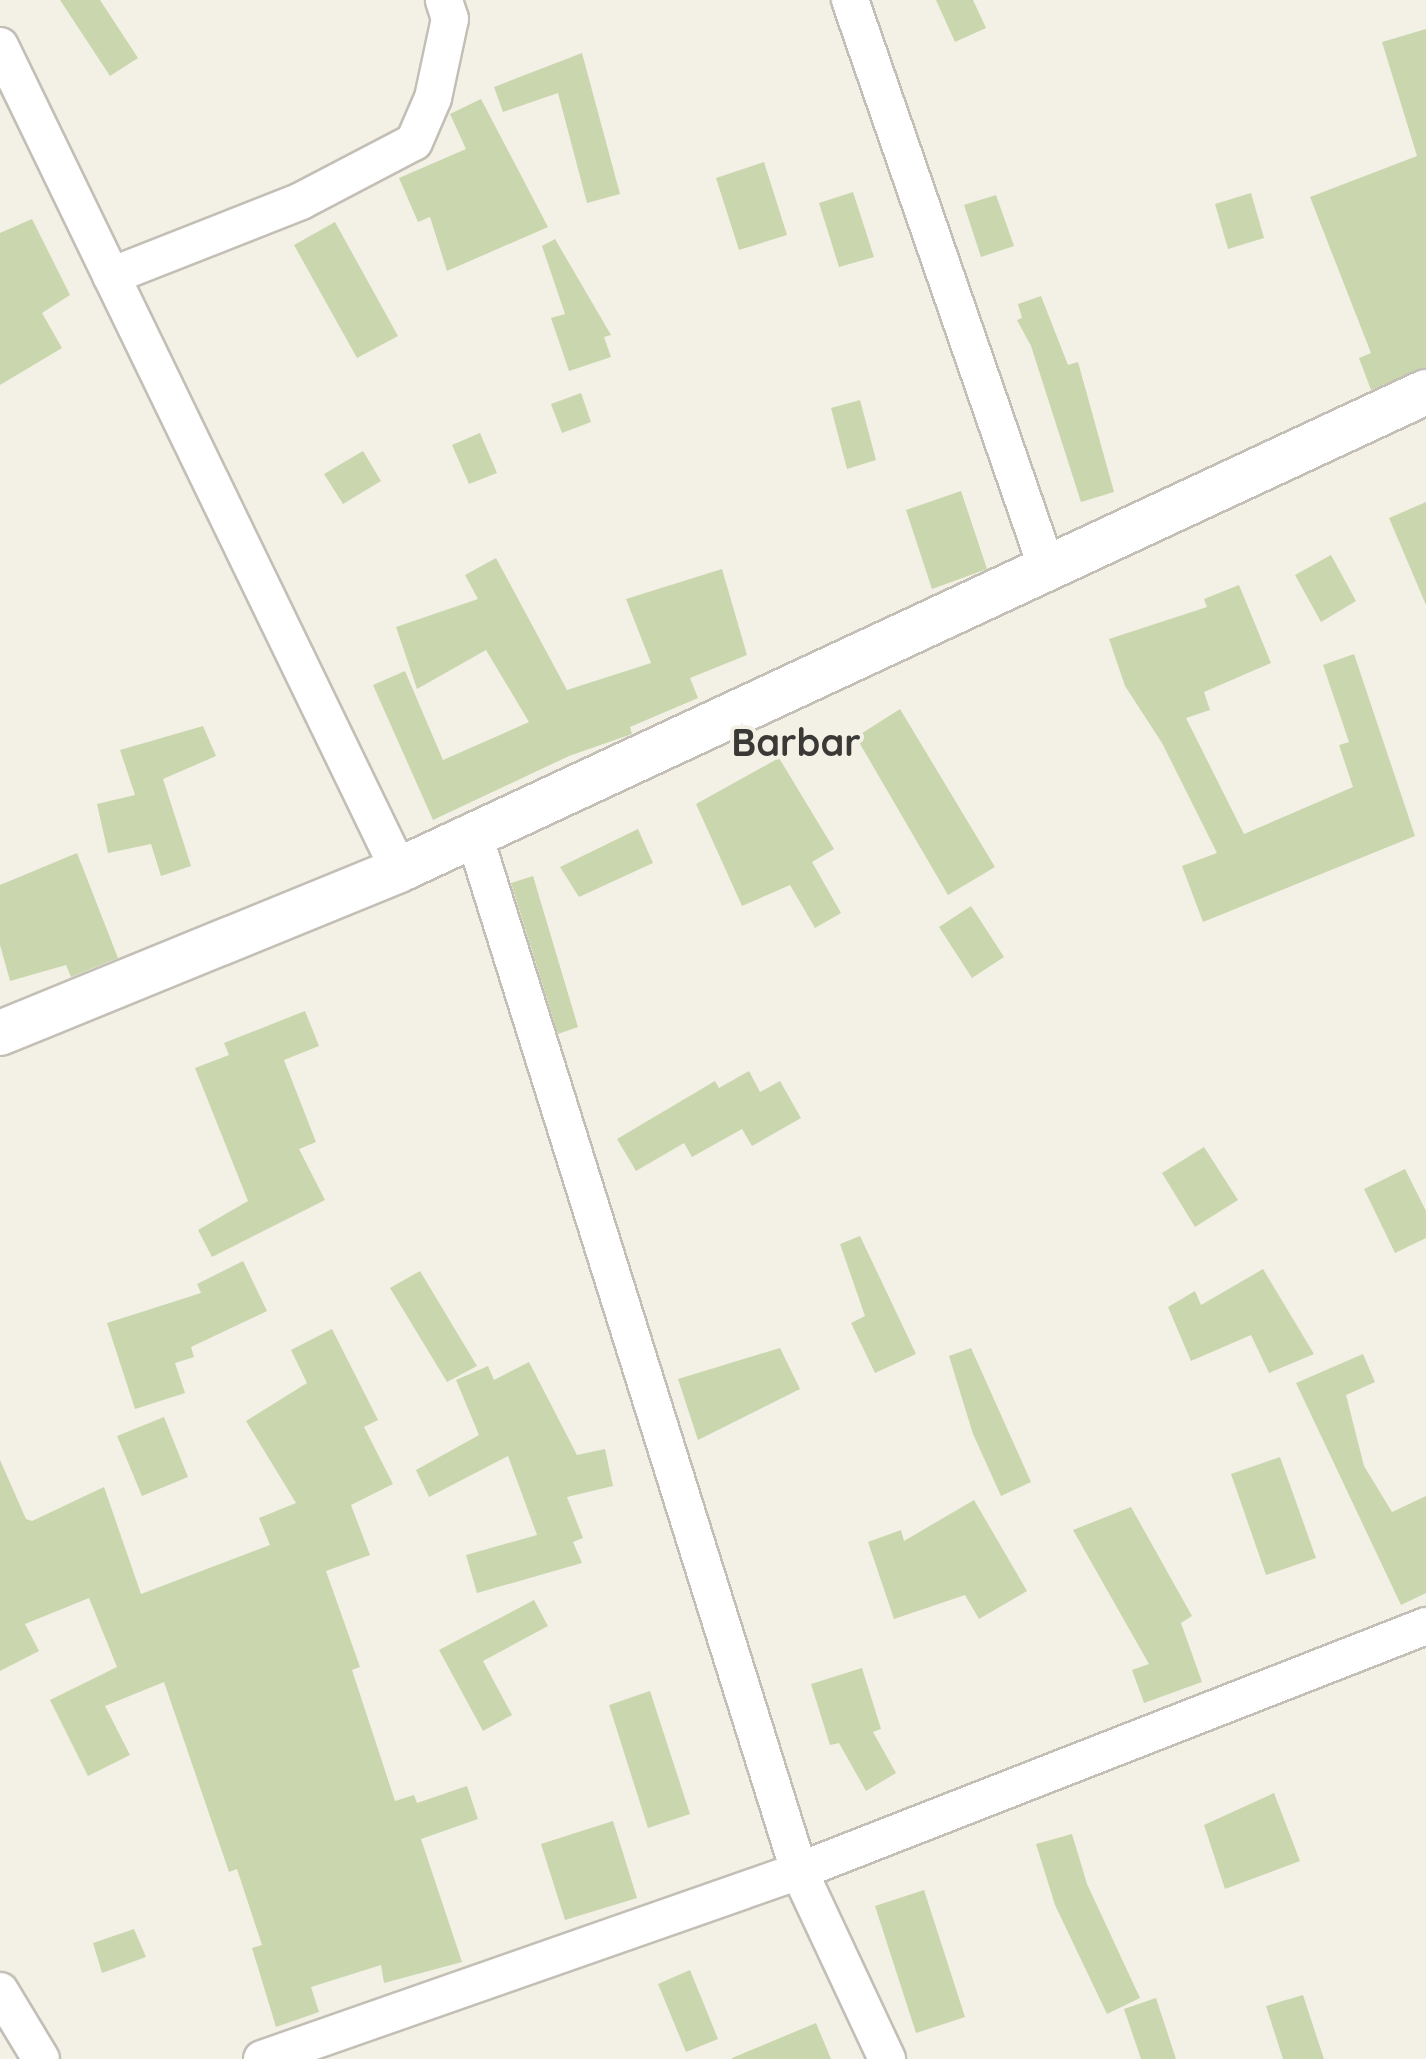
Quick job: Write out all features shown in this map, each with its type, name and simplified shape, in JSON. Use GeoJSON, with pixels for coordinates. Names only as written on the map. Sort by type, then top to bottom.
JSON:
{"type":"FeatureCollection","features":[{"type":"Feature","properties":{"kind":"street"},"geometry":{"type":"LineString","coordinates":[[111,276],[301,201],[414,142],[433,98],[450,19],[444,0]]}},
{"type":"Feature","properties":{"kind":"street"},"geometry":{"type":"LineString","coordinates":[[850,0],[1048,571]]}},
{"type":"Feature","properties":{"kind":"street"},"geometry":{"type":"LineString","coordinates":[[0,46],[399,870]]}},
{"type":"Feature","properties":{"kind":"street"},"geometry":{"type":"LineString","coordinates":[[0,1033],[399,870],[1048,571],[1426,392]]}},
{"type":"Feature","properties":{"kind":"street"},"geometry":{"type":"LineString","coordinates":[[474,835],[799,1871],[887,2059]]}},
{"type":"Feature","properties":{"kind":"street"},"geometry":{"type":"LineString","coordinates":[[262,2059],[799,1871],[1426,1626]]}},
{"type":"Feature","properties":{"kind":"street"},"geometry":{"type":"LineString","coordinates":[[0,1991],[41,2059]]}},
{"type":"Feature","properties":{"kind":"building"},"geometry":{"type":"Polygon","coordinates":[[[60,0],[100,0],[138,58],[110,76],[60,0]]]}},
{"type":"Feature","properties":{"kind":"building"},"geometry":{"type":"Polygon","coordinates":[[[936,0],[973,0],[986,28],[955,42],[936,0]]]}},
{"type":"Feature","properties":{"kind":"building"},"geometry":{"type":"Polygon","coordinates":[[[1426,29],[1426,367],[1371,390],[1359,358],[1371,353],[1310,197],[1417,156],[1382,42],[1426,29]]]}},
{"type":"Feature","properties":{"kind":"building"},"geometry":{"type":"Polygon","coordinates":[[[582,53],[620,194],[587,203],[558,93],[503,112],[494,87],[582,53]]]}},
{"type":"Feature","properties":{"kind":"building"},"geometry":{"type":"Polygon","coordinates":[[[481,99],[548,227],[447,271],[430,217],[418,222],[399,178],[466,149],[450,114],[481,99]]]}},
{"type":"Feature","properties":{"kind":"building"},"geometry":{"type":"Polygon","coordinates":[[[764,162],[787,235],[739,250],[716,178],[764,162]]]}},
{"type":"Feature","properties":{"kind":"building"},"geometry":{"type":"Polygon","coordinates":[[[853,192],[874,257],[839,267],[819,203],[853,192]]]}},
{"type":"Feature","properties":{"kind":"building"},"geometry":{"type":"Polygon","coordinates":[[[1251,193],[1264,238],[1228,249],[1215,204],[1251,193]]]}},
{"type":"Feature","properties":{"kind":"building"},"geometry":{"type":"Polygon","coordinates":[[[996,195],[1014,246],[981,257],[964,205],[996,195]]]}},
{"type":"Feature","properties":{"kind":"building"},"geometry":{"type":"Polygon","coordinates":[[[32,219],[70,295],[42,313],[62,348],[0,385],[0,233],[32,219]]]}},
{"type":"Feature","properties":{"kind":"building"},"geometry":{"type":"Polygon","coordinates":[[[335,222],[398,336],[357,358],[294,245],[335,222]]]}},
{"type":"Feature","properties":{"kind":"building"},"geometry":{"type":"Polygon","coordinates":[[[555,239],[611,335],[604,337],[611,357],[569,371],[551,318],[565,314],[542,246],[555,239]]]}},
{"type":"Feature","properties":{"kind":"building"},"geometry":{"type":"Polygon","coordinates":[[[1041,296],[1068,365],[1078,362],[1114,492],[1081,502],[1031,346],[1017,320],[1022,318],[1018,304],[1041,296]]]}},
{"type":"Feature","properties":{"kind":"building"},"geometry":{"type":"Polygon","coordinates":[[[581,393],[591,422],[562,433],[551,404],[581,393]]]}},
{"type":"Feature","properties":{"kind":"building"},"geometry":{"type":"Polygon","coordinates":[[[860,400],[876,460],[847,469],[831,408],[860,400]]]}},
{"type":"Feature","properties":{"kind":"building"},"geometry":{"type":"Polygon","coordinates":[[[480,433],[497,473],[469,484],[452,445],[480,433]]]}},
{"type":"Feature","properties":{"kind":"building"},"geometry":{"type":"Polygon","coordinates":[[[363,451],[381,481],[343,504],[324,474],[363,451]]]}},
{"type":"Feature","properties":{"kind":"building"},"geometry":{"type":"Polygon","coordinates":[[[961,491],[987,569],[932,589],[906,510],[961,491]]]}},
{"type":"Feature","properties":{"kind":"building"},"geometry":{"type":"Polygon","coordinates":[[[1426,502],[1426,605],[1389,518],[1426,502]]]}},
{"type":"Feature","properties":{"kind":"building"},"geometry":{"type":"Polygon","coordinates":[[[1331,555],[1356,601],[1321,622],[1295,575],[1331,555]]]}},
{"type":"Feature","properties":{"kind":"building"},"geometry":{"type":"Polygon","coordinates":[[[496,558],[567,690],[651,663],[626,599],[722,569],[747,655],[690,678],[698,698],[630,727],[632,734],[569,756],[433,820],[373,685],[405,671],[443,760],[529,722],[486,650],[417,689],[396,627],[478,599],[465,575],[496,558]]]}},
{"type":"Feature","properties":{"kind":"building"},"geometry":{"type":"Polygon","coordinates":[[[1239,585],[1271,663],[1204,692],[1210,710],[1186,718],[1244,834],[1353,787],[1339,745],[1349,742],[1323,665],[1354,654],[1415,836],[1203,922],[1182,866],[1217,853],[1162,743],[1125,686],[1109,639],[1207,607],[1204,599],[1239,585]]]}},
{"type":"Feature","properties":{"kind":"building"},"geometry":{"type":"Polygon","coordinates":[[[900,709],[995,867],[948,895],[856,737],[900,709]]]}},
{"type":"Feature","properties":{"kind":"building"},"geometry":{"type":"Polygon","coordinates":[[[203,726],[216,756],[163,779],[191,866],[161,876],[151,844],[108,853],[97,804],[135,795],[120,750],[203,726]]]}},
{"type":"Feature","properties":{"kind":"building"},"geometry":{"type":"Polygon","coordinates":[[[779,758],[834,849],[812,862],[841,913],[815,928],[790,885],[742,906],[696,804],[779,758]]]}},
{"type":"Feature","properties":{"kind":"building"},"geometry":{"type":"Polygon","coordinates":[[[638,829],[653,863],[579,897],[560,867],[638,829]]]}},
{"type":"Feature","properties":{"kind":"building"},"geometry":{"type":"Polygon","coordinates":[[[77,853],[118,958],[71,977],[66,965],[10,981],[0,945],[0,885],[77,853]]]}},
{"type":"Feature","properties":{"kind":"building"},"geometry":{"type":"Polygon","coordinates":[[[533,876],[578,1027],[558,1034],[511,883],[533,876]]]}},
{"type":"Feature","properties":{"kind":"building"},"geometry":{"type":"Polygon","coordinates":[[[971,906],[1004,957],[972,978],[939,927],[971,906]]]}},
{"type":"Feature","properties":{"kind":"building"},"geometry":{"type":"Polygon","coordinates":[[[305,1011],[319,1046],[284,1060],[316,1142],[299,1149],[325,1200],[212,1257],[198,1230],[248,1201],[195,1068],[229,1055],[224,1043],[305,1011]]]}},
{"type":"Feature","properties":{"kind":"building"},"geometry":{"type":"Polygon","coordinates":[[[749,1071],[760,1092],[780,1081],[801,1118],[752,1146],[742,1129],[692,1157],[684,1143],[636,1171],[617,1139],[715,1081],[719,1088],[749,1071]]]}},
{"type":"Feature","properties":{"kind":"building"},"geometry":{"type":"Polygon","coordinates":[[[1204,1147],[1238,1200],[1195,1227],[1162,1173],[1204,1147]]]}},
{"type":"Feature","properties":{"kind":"building"},"geometry":{"type":"Polygon","coordinates":[[[1405,1169],[1426,1211],[1426,1238],[1395,1253],[1364,1189],[1405,1169]]]}},
{"type":"Feature","properties":{"kind":"building"},"geometry":{"type":"Polygon","coordinates":[[[860,1236],[916,1354],[875,1373],[851,1323],[865,1316],[840,1244],[860,1236]]]}},
{"type":"Feature","properties":{"kind":"building"},"geometry":{"type":"Polygon","coordinates":[[[243,1261],[267,1311],[191,1347],[194,1357],[175,1363],[185,1393],[135,1409],[107,1323],[201,1293],[197,1284],[243,1261]]]}},
{"type":"Feature","properties":{"kind":"building"},"geometry":{"type":"Polygon","coordinates":[[[1263,1269],[1314,1354],[1269,1373],[1251,1335],[1191,1361],[1168,1307],[1195,1291],[1201,1305],[1263,1269]]]}},
{"type":"Feature","properties":{"kind":"building"},"geometry":{"type":"Polygon","coordinates":[[[420,1271],[477,1366],[447,1382],[390,1288],[420,1271]]]}},
{"type":"Feature","properties":{"kind":"building"},"geometry":{"type":"Polygon","coordinates":[[[332,1329],[378,1420],[364,1427],[393,1484],[351,1505],[370,1555],[326,1571],[360,1667],[352,1670],[395,1801],[414,1795],[417,1803],[467,1786],[478,1819],[421,1839],[462,1962],[384,1983],[381,1965],[311,1987],[319,2012],[276,2027],[252,1948],[262,1945],[237,1869],[229,1872],[164,1682],[105,1706],[130,1755],[88,1776],[50,1700],[117,1667],[89,1598],[25,1624],[39,1651],[0,1671],[0,1460],[26,1519],[32,1521],[104,1487],[141,1594],[270,1545],[259,1518],[296,1503],[246,1421],[307,1383],[291,1350],[332,1329]]]}},
{"type":"Feature","properties":{"kind":"building"},"geometry":{"type":"Polygon","coordinates":[[[780,1348],[800,1389],[698,1440],[678,1379],[780,1348]]]}},
{"type":"Feature","properties":{"kind":"building"},"geometry":{"type":"Polygon","coordinates":[[[971,1348],[1031,1482],[1001,1496],[973,1434],[949,1356],[971,1348]]]}},
{"type":"Feature","properties":{"kind":"building"},"geometry":{"type":"Polygon","coordinates":[[[1363,1354],[1375,1382],[1346,1395],[1364,1466],[1392,1512],[1426,1496],[1426,1593],[1401,1605],[1296,1383],[1363,1354]]]}},
{"type":"Feature","properties":{"kind":"building"},"geometry":{"type":"Polygon","coordinates":[[[529,1362],[577,1455],[605,1449],[613,1486],[567,1497],[583,1538],[573,1542],[582,1563],[477,1593],[466,1555],[537,1535],[508,1456],[429,1497],[416,1470],[479,1435],[456,1380],[488,1366],[494,1380],[529,1362]]]}},
{"type":"Feature","properties":{"kind":"building"},"geometry":{"type":"Polygon","coordinates":[[[164,1417],[188,1477],[142,1496],[117,1436],[164,1417]]]}},
{"type":"Feature","properties":{"kind":"building"},"geometry":{"type":"Polygon","coordinates":[[[1280,1457],[1316,1558],[1266,1575],[1231,1474],[1280,1457]]]}},
{"type":"Feature","properties":{"kind":"building"},"geometry":{"type":"Polygon","coordinates":[[[974,1500],[1027,1591],[979,1619],[965,1595],[894,1619],[868,1542],[901,1530],[904,1541],[974,1500]]]}},
{"type":"Feature","properties":{"kind":"building"},"geometry":{"type":"Polygon","coordinates":[[[1131,1507],[1192,1616],[1181,1623],[1202,1682],[1144,1703],[1132,1670],[1149,1664],[1073,1530],[1131,1507]]]}},
{"type":"Feature","properties":{"kind":"building"},"geometry":{"type":"Polygon","coordinates":[[[534,1600],[548,1626],[483,1661],[512,1715],[483,1731],[439,1650],[534,1600]]]}},
{"type":"Feature","properties":{"kind":"building"},"geometry":{"type":"Polygon","coordinates":[[[862,1668],[881,1729],[873,1732],[896,1773],[866,1791],[839,1743],[830,1745],[811,1684],[862,1668]]]}},
{"type":"Feature","properties":{"kind":"building"},"geometry":{"type":"Polygon","coordinates":[[[650,1691],[690,1814],[648,1828],[609,1705],[650,1691]]]}},
{"type":"Feature","properties":{"kind":"building"},"geometry":{"type":"Polygon","coordinates":[[[1274,1793],[1300,1861],[1225,1889],[1204,1825],[1274,1793]]]}},
{"type":"Feature","properties":{"kind":"building"},"geometry":{"type":"Polygon","coordinates":[[[613,1821],[637,1898],[565,1920],[541,1844],[613,1821]]]}},
{"type":"Feature","properties":{"kind":"building"},"geometry":{"type":"Polygon","coordinates":[[[1072,1834],[1087,1884],[1140,1998],[1107,2014],[1055,1905],[1036,1844],[1072,1834]]]}},
{"type":"Feature","properties":{"kind":"building"},"geometry":{"type":"Polygon","coordinates":[[[924,1890],[965,2017],[916,2033],[875,1906],[924,1890]]]}},
{"type":"Feature","properties":{"kind":"building"},"geometry":{"type":"Polygon","coordinates":[[[134,1929],[146,1957],[102,1973],[93,1943],[134,1929]]]}},
{"type":"Feature","properties":{"kind":"building"},"geometry":{"type":"Polygon","coordinates":[[[690,1970],[718,2039],[686,2052],[658,1984],[690,1970]]]}},
{"type":"Feature","properties":{"kind":"building"},"geometry":{"type":"Polygon","coordinates":[[[1303,1995],[1324,2059],[1283,2059],[1266,2006],[1303,1995]]]}},
{"type":"Feature","properties":{"kind":"building"},"geometry":{"type":"Polygon","coordinates":[[[1156,1998],[1176,2059],[1141,2059],[1124,2009],[1156,1998]]]}},
{"type":"Feature","properties":{"kind":"building"},"geometry":{"type":"Polygon","coordinates":[[[816,2023],[831,2059],[732,2059],[732,2058],[816,2023]]]}},
{"type":"Feature","properties":{"kind":"district","name":"Barbar"},"geometry":{"type":"Point","coordinates":[796,743]}}]}
